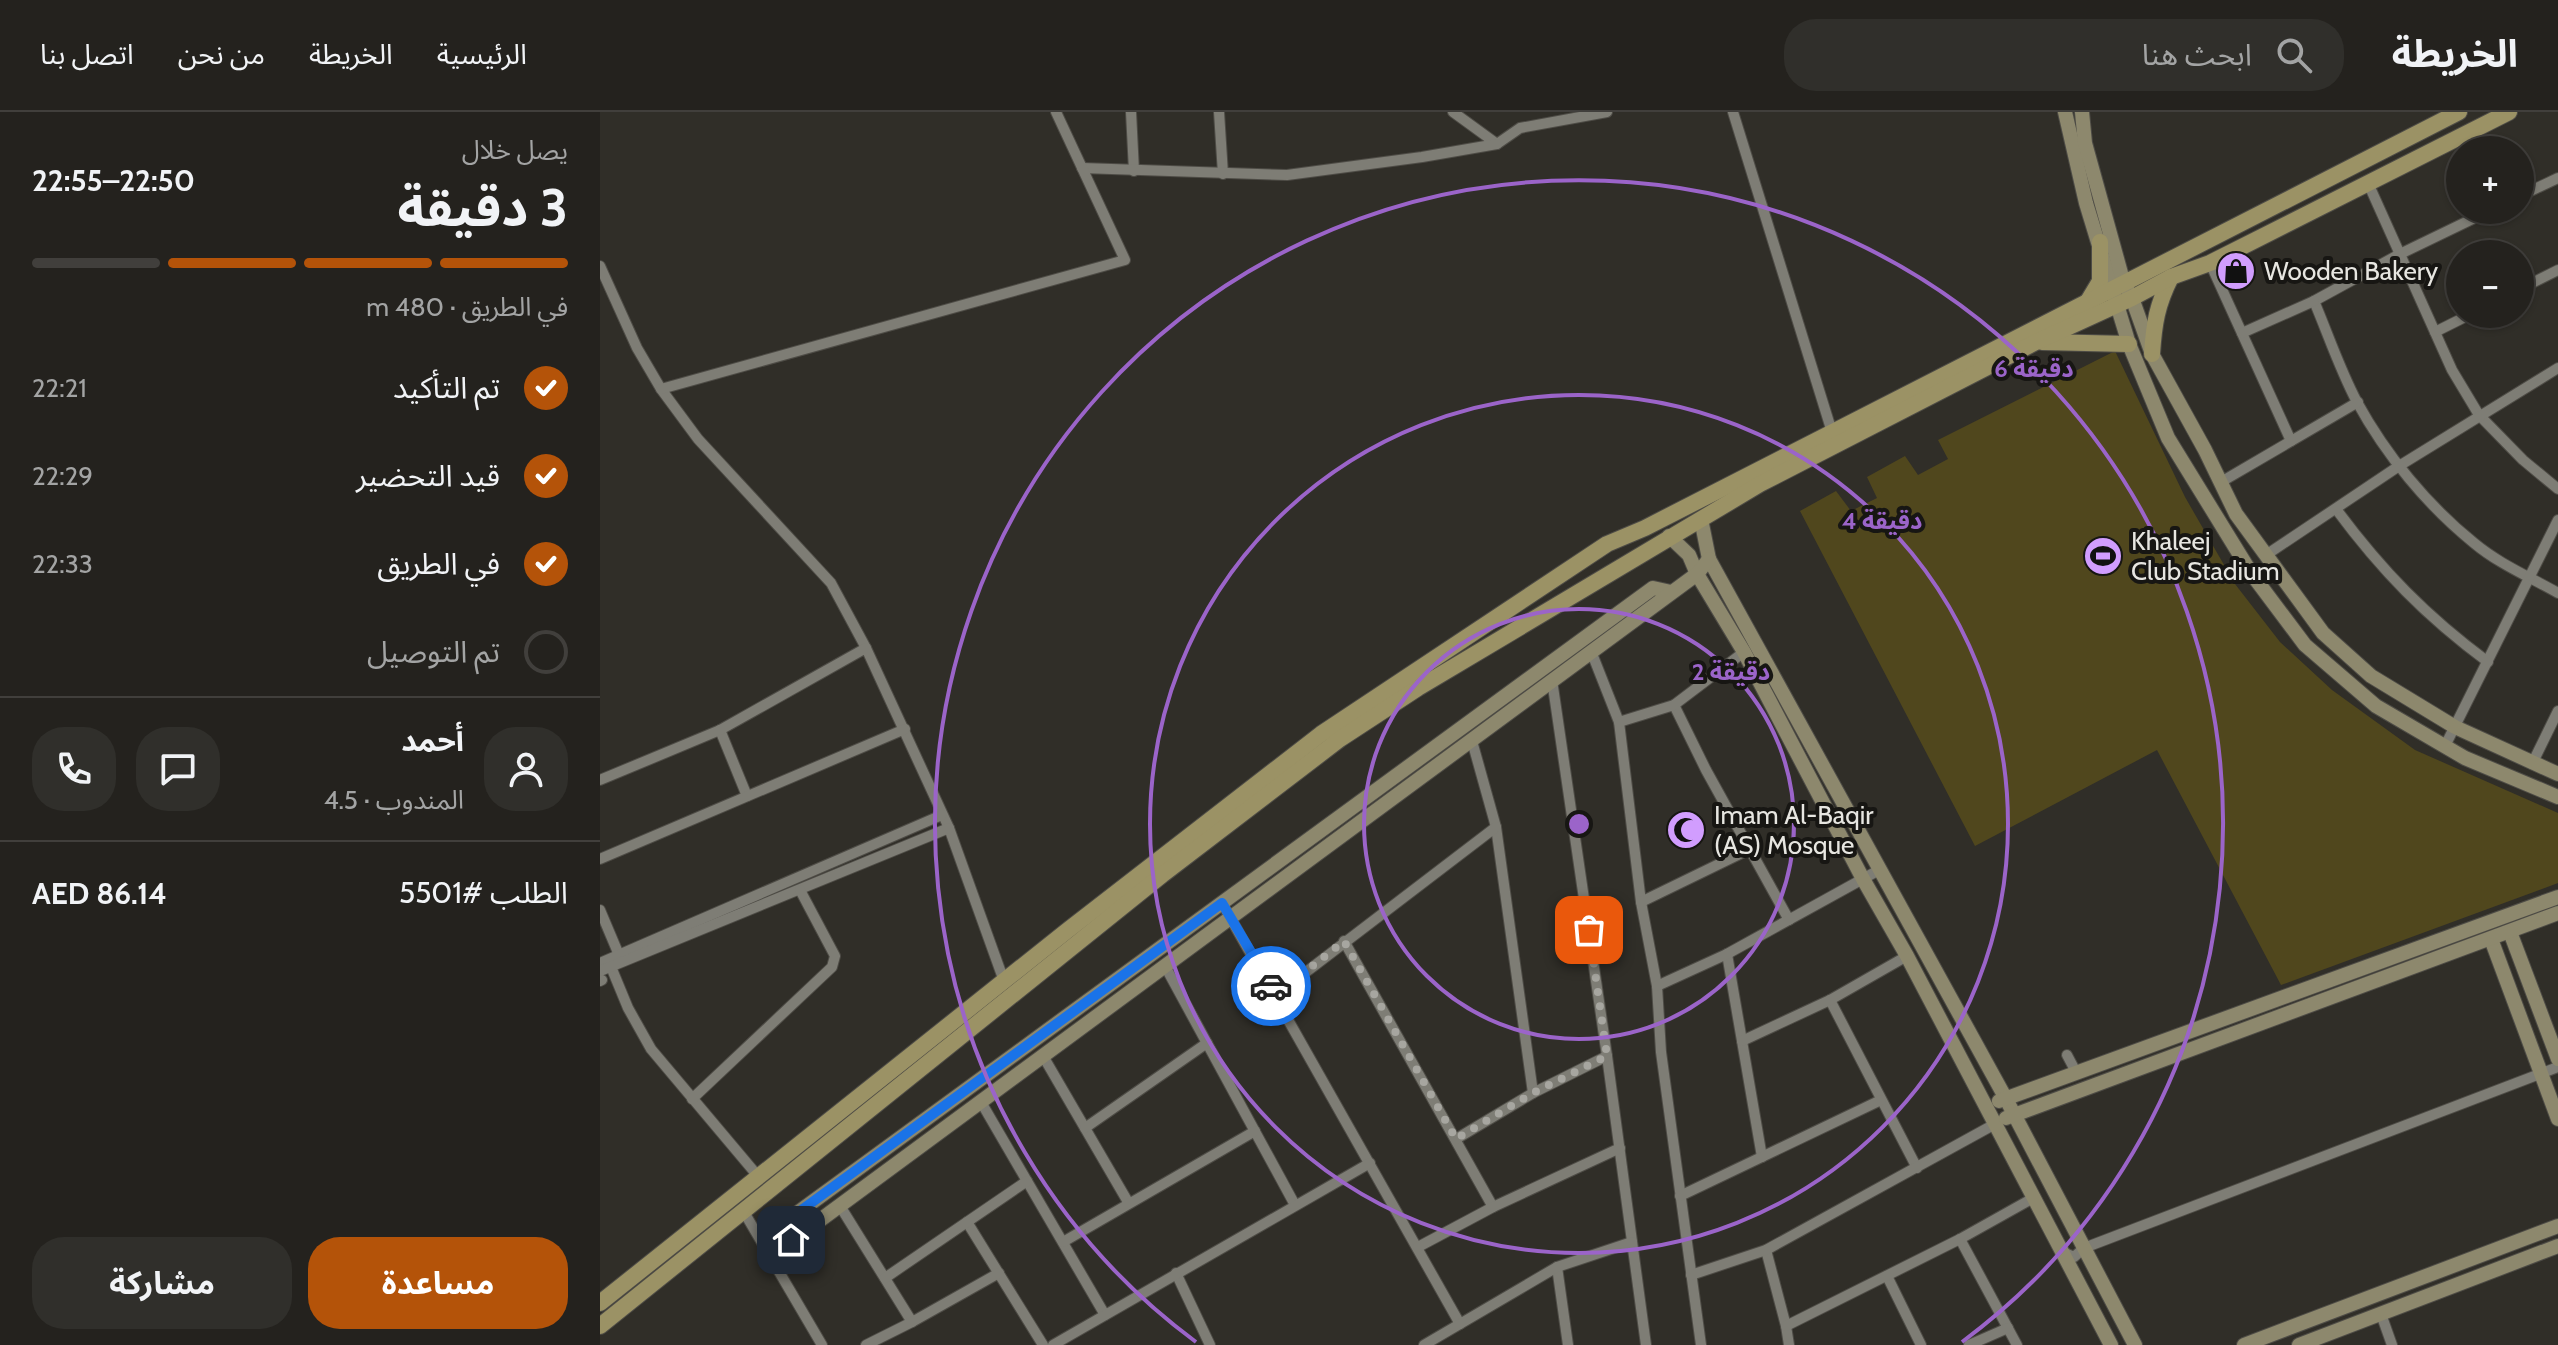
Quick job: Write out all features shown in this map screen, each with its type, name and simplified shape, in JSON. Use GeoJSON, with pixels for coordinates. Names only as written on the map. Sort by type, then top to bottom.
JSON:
{"type":"FeatureCollection","features":[{"type":"Feature","properties":{"kind":"main road"},"geometry":{"type":"LineString","coordinates":[[600,1326],[1138,894],[1340,739],[1418,688],[1760,484],[2036,342],[2459,112]]}},
{"type":"Feature","properties":{"kind":"main road"},"geometry":{"type":"LineString","coordinates":[[600,1303],[757,1175],[1321,734],[1607,544],[1645,528],[2087,302],[2121,294],[2210,263],[2509,112]]}},
{"type":"Feature","properties":{"kind":"main road"},"geometry":{"type":"LineString","coordinates":[[2087,302],[2100,281],[2100,242]]}},
{"type":"Feature","properties":{"kind":"main road"},"geometry":{"type":"LineString","coordinates":[[2152,354],[2159,300],[2171,277]]}},
{"type":"Feature","properties":{"kind":"main road"},"geometry":{"type":"LineString","coordinates":[[2036,342],[2129,344]]}},
{"type":"Feature","properties":{"kind":"street"},"geometry":{"type":"LineString","coordinates":[[661,389],[1125,260],[1056,112]]}},
{"type":"Feature","properties":{"kind":"street"},"geometry":{"type":"LineString","coordinates":[[1131,112],[1134,171]]}},
{"type":"Feature","properties":{"kind":"street"},"geometry":{"type":"LineString","coordinates":[[1219,112],[1223,174]]}},
{"type":"Feature","properties":{"kind":"street"},"geometry":{"type":"LineString","coordinates":[[1453,112],[1497,144]]}},
{"type":"Feature","properties":{"kind":"street"},"geometry":{"type":"LineString","coordinates":[[1082,168],[1287,175],[1497,144],[1520,128],[1607,112]]}},
{"type":"Feature","properties":{"kind":"street"},"geometry":{"type":"LineString","coordinates":[[1733,112],[1832,432]]}},
{"type":"Feature","properties":{"kind":"street"},"geometry":{"type":"LineString","coordinates":[[2065,112],[2086,203],[2121,294],[2236,514],[2323,633],[2371,676],[2455,727],[2558,774]]}},
{"type":"Feature","properties":{"kind":"street"},"geometry":{"type":"LineString","coordinates":[[2082,112],[2085,143],[2121,294],[2129,344],[2153,395],[2168,438],[2251,573],[2305,645],[2376,706],[2465,758],[2558,797]]}},
{"type":"Feature","properties":{"kind":"street"},"geometry":{"type":"LineString","coordinates":[[2534,189],[2558,178]]}},
{"type":"Feature","properties":{"kind":"street"},"geometry":{"type":"LineString","coordinates":[[2368,183],[2452,370],[2479,415],[2523,460],[2558,489]]}},
{"type":"Feature","properties":{"kind":"street"},"geometry":{"type":"LineString","coordinates":[[2242,333],[2314,301],[2462,224]]}},
{"type":"Feature","properties":{"kind":"street"},"geometry":{"type":"LineString","coordinates":[[2210,263],[2291,441]]}},
{"type":"Feature","properties":{"kind":"street"},"geometry":{"type":"LineString","coordinates":[[600,266],[637,348],[661,389],[698,439],[831,583],[866,648],[949,828],[1004,981]]}},
{"type":"Feature","properties":{"kind":"street"},"geometry":{"type":"LineString","coordinates":[[2534,282],[2558,270]]}},
{"type":"Feature","properties":{"kind":"street"},"geometry":{"type":"LineString","coordinates":[[2314,301],[2358,402],[2399,466],[2435,508],[2474,543],[2498,561],[2558,593]]}},
{"type":"Feature","properties":{"kind":"street"},"geometry":{"type":"LineString","coordinates":[[2435,332],[2446,326]]}},
{"type":"Feature","properties":{"kind":"street"},"geometry":{"type":"LineString","coordinates":[[2266,555],[2399,466],[2558,368]]}},
{"type":"Feature","properties":{"kind":"street"},"geometry":{"type":"LineString","coordinates":[[2221,482],[2358,402]]}},
{"type":"Feature","properties":{"kind":"street"},"geometry":{"type":"LineString","coordinates":[[2336,509],[2368,552],[2421,608],[2488,662]]}},
{"type":"Feature","properties":{"kind":"street"},"geometry":{"type":"LineString","coordinates":[[1701,519],[1709,559],[2005,1097],[2135,1345]]}},
{"type":"Feature","properties":{"kind":"street"},"geometry":{"type":"LineString","coordinates":[[2445,746],[2558,520]]}},
{"type":"Feature","properties":{"kind":"street"},"geometry":{"type":"LineString","coordinates":[[1669,536],[1689,555],[1697,574],[1744,652],[2111,1345]]}},
{"type":"Feature","properties":{"kind":"street"},"geometry":{"type":"LineString","coordinates":[[770,1257],[1697,574],[1709,559]]}},
{"type":"Feature","properties":{"kind":"street"},"geometry":{"type":"LineString","coordinates":[[791,1240],[796,1214],[1653,588],[1671,592]]}},
{"type":"Feature","properties":{"kind":"street"},"geometry":{"type":"LineString","coordinates":[[600,780],[720,730],[866,648]]}},
{"type":"Feature","properties":{"kind":"street"},"geometry":{"type":"LineString","coordinates":[[1591,651],[1619,722],[1641,902],[1657,986],[1661,1052],[1701,1345]]}},
{"type":"Feature","properties":{"kind":"street"},"geometry":{"type":"LineString","coordinates":[[1619,722],[1674,705],[1744,652]]}},
{"type":"Feature","properties":{"kind":"street"},"geometry":{"type":"LineString","coordinates":[[1552,680],[1646,1345]]}},
{"type":"Feature","properties":{"kind":"street"},"geometry":{"type":"LineString","coordinates":[[1674,705],[1706,770],[1789,920]]}},
{"type":"Feature","properties":{"kind":"street"},"geometry":{"type":"LineString","coordinates":[[2532,764],[2558,711]]}},
{"type":"Feature","properties":{"kind":"street"},"geometry":{"type":"LineString","coordinates":[[600,859],[905,729]]}},
{"type":"Feature","properties":{"kind":"street"},"geometry":{"type":"LineString","coordinates":[[720,730],[747,796]]}},
{"type":"Feature","properties":{"kind":"street"},"geometry":{"type":"LineString","coordinates":[[1472,741],[1496,827],[1533,1093]]}},
{"type":"Feature","properties":{"kind":"street"},"geometry":{"type":"LineString","coordinates":[[601,977],[610,961],[942,815]]}},
{"type":"Feature","properties":{"kind":"street"},"geometry":{"type":"LineString","coordinates":[[1276,995],[1496,827]]}},
{"type":"Feature","properties":{"kind":"street"},"geometry":{"type":"LineString","coordinates":[[610,961],[800,890],[949,828]]}},
{"type":"Feature","properties":{"kind":"street"},"geometry":{"type":"LineString","coordinates":[[1641,902],[1750,849]]}},
{"type":"Feature","properties":{"kind":"street"},"geometry":{"type":"LineString","coordinates":[[1657,986],[1727,954],[1879,870]]}},
{"type":"Feature","properties":{"kind":"street"},"geometry":{"type":"LineString","coordinates":[[692,1099],[832,967],[835,956],[800,890]]}},
{"type":"Feature","properties":{"kind":"street"},"geometry":{"type":"LineString","coordinates":[[1986,1107],[2005,1097],[2558,897]]}},
{"type":"Feature","properties":{"kind":"street"},"geometry":{"type":"LineString","coordinates":[[1222,903],[1460,1324]]}},
{"type":"Feature","properties":{"kind":"street"},"geometry":{"type":"LineString","coordinates":[[600,910],[610,961],[628,1008],[651,1049],[757,1175]]}},
{"type":"Feature","properties":{"kind":"street"},"geometry":{"type":"LineString","coordinates":[[1691,1275],[1766,1250],[2014,1114],[2558,913]]}},
{"type":"Feature","properties":{"kind":"street"},"geometry":{"type":"LineString","coordinates":[[2510,932],[2558,1059]]}},
{"type":"Feature","properties":{"kind":"street"},"geometry":{"type":"LineString","coordinates":[[2491,939],[2558,1119]]}},
{"type":"Feature","properties":{"kind":"street"},"geometry":{"type":"LineString","coordinates":[[1344,941],[1493,1207]]}},
{"type":"Feature","properties":{"kind":"street"},"geometry":{"type":"LineString","coordinates":[[1727,954],[1762,1157]]}},
{"type":"Feature","properties":{"kind":"street"},"geometry":{"type":"LineString","coordinates":[[1742,1041],[1830,1000],[1907,956]]}},
{"type":"Feature","properties":{"kind":"street"},"geometry":{"type":"LineString","coordinates":[[1165,966],[1295,1205]]}},
{"type":"Feature","properties":{"kind":"street"},"geometry":{"type":"LineString","coordinates":[[1830,1000],[1917,1168]]}},
{"type":"Feature","properties":{"kind":"street"},"geometry":{"type":"LineString","coordinates":[[1085,1128],[1207,1043]]}},
{"type":"Feature","properties":{"kind":"street"},"geometry":{"type":"LineString","coordinates":[[2067,1055],[2076,1072]]}},
{"type":"Feature","properties":{"kind":"street"},"geometry":{"type":"LineString","coordinates":[[1043,1056],[1128,1202]]}},
{"type":"Feature","properties":{"kind":"street"},"geometry":{"type":"LineString","coordinates":[[1456,1139],[1533,1093],[1607,1056]]}},
{"type":"Feature","properties":{"kind":"street"},"geometry":{"type":"LineString","coordinates":[[2063,1252],[2074,1257],[2084,1248],[2558,1067]]}},
{"type":"Feature","properties":{"kind":"street"},"geometry":{"type":"LineString","coordinates":[[1680,1196],[1881,1100]]}},
{"type":"Feature","properties":{"kind":"street"},"geometry":{"type":"LineString","coordinates":[[981,1102],[1105,1315]]}},
{"type":"Feature","properties":{"kind":"street"},"geometry":{"type":"LineString","coordinates":[[1063,1242],[1255,1131]]}},
{"type":"Feature","properties":{"kind":"street"},"geometry":{"type":"LineString","coordinates":[[1418,1247],[1493,1207],[1620,1148]]}},
{"type":"Feature","properties":{"kind":"street"},"geometry":{"type":"LineString","coordinates":[[1053,1345],[1370,1163]]}},
{"type":"Feature","properties":{"kind":"street"},"geometry":{"type":"LineString","coordinates":[[885,1278],[1027,1181]]}},
{"type":"Feature","properties":{"kind":"street"},"geometry":{"type":"LineString","coordinates":[[1786,1326],[1960,1239],[2035,1197]]}},
{"type":"Feature","properties":{"kind":"street"},"geometry":{"type":"LineString","coordinates":[[840,1206],[912,1322]]}},
{"type":"Feature","properties":{"kind":"street"},"geometry":{"type":"LineString","coordinates":[[744,1212],[822,1345]]}},
{"type":"Feature","properties":{"kind":"street"},"geometry":{"type":"LineString","coordinates":[[967,1222],[1043,1345]]}},
{"type":"Feature","properties":{"kind":"street"},"geometry":{"type":"LineString","coordinates":[[2244,1345],[2558,1226]]}},
{"type":"Feature","properties":{"kind":"street"},"geometry":{"type":"LineString","coordinates":[[1960,1239],[2017,1345]]}},
{"type":"Feature","properties":{"kind":"street"},"geometry":{"type":"LineString","coordinates":[[1424,1345],[1557,1267],[1632,1242]]}},
{"type":"Feature","properties":{"kind":"street"},"geometry":{"type":"LineString","coordinates":[[2299,1345],[2558,1246]]}},
{"type":"Feature","properties":{"kind":"street"},"geometry":{"type":"LineString","coordinates":[[1766,1250],[1789,1345]]}},
{"type":"Feature","properties":{"kind":"street"},"geometry":{"type":"LineString","coordinates":[[1557,1267],[1568,1345]]}},
{"type":"Feature","properties":{"kind":"street"},"geometry":{"type":"LineString","coordinates":[[866,1345],[999,1273]]}},
{"type":"Feature","properties":{"kind":"street"},"geometry":{"type":"LineString","coordinates":[[1176,1273],[1210,1345]]}},
{"type":"Feature","properties":{"kind":"street"},"geometry":{"type":"LineString","coordinates":[[1887,1276],[1921,1345]]}},
{"type":"Feature","properties":{"kind":"street"},"geometry":{"type":"LineString","coordinates":[[2381,1314],[2392,1345]]}},
{"type":"Feature","properties":{"kind":"street"},"geometry":{"type":"LineString","coordinates":[[1969,1345],[2008,1328]]}},
{"type":"Feature","properties":{"kind":"shaded area"},"geometry":{"type":"Polygon","coordinates":[[[2115,351],[2185,497],[2235,584],[2280,642],[2332,690],[2415,750],[2558,813],[2558,883],[2281,985],[2157,750],[1975,846],[1800,511],[1836,491],[1851,511],[1877,498],[1867,477],[1905,456],[1918,475],[1948,459],[1938,440],[2115,351]]]}},
{"type":"Feature","properties":{"kind":"way so far"},"geometry":{"type":"LineString","coordinates":[[1271,986],[1276,995],[1344,941],[1456,1139],[1533,1093],[1607,1056],[1589,930]]}},
{"type":"Feature","properties":{"kind":"place","name":"Wooden Bakery"},"geometry":{"type":"Point","coordinates":[2236,271]}},
{"type":"Feature","properties":{"kind":"place","name":"Khaleej Club Stadium"},"geometry":{"type":"Point","coordinates":[2103,556]}},
{"type":"Feature","properties":{"kind":"place","name":"Imam Al-Baqir (AS) Mosque"},"geometry":{"type":"Point","coordinates":[1686,830]}},
{"type":"Feature","properties":{"kind":"route"},"geometry":{"type":"LineString","coordinates":[[791,1240],[796,1214],[1222,903],[1271,986]]}}]}
